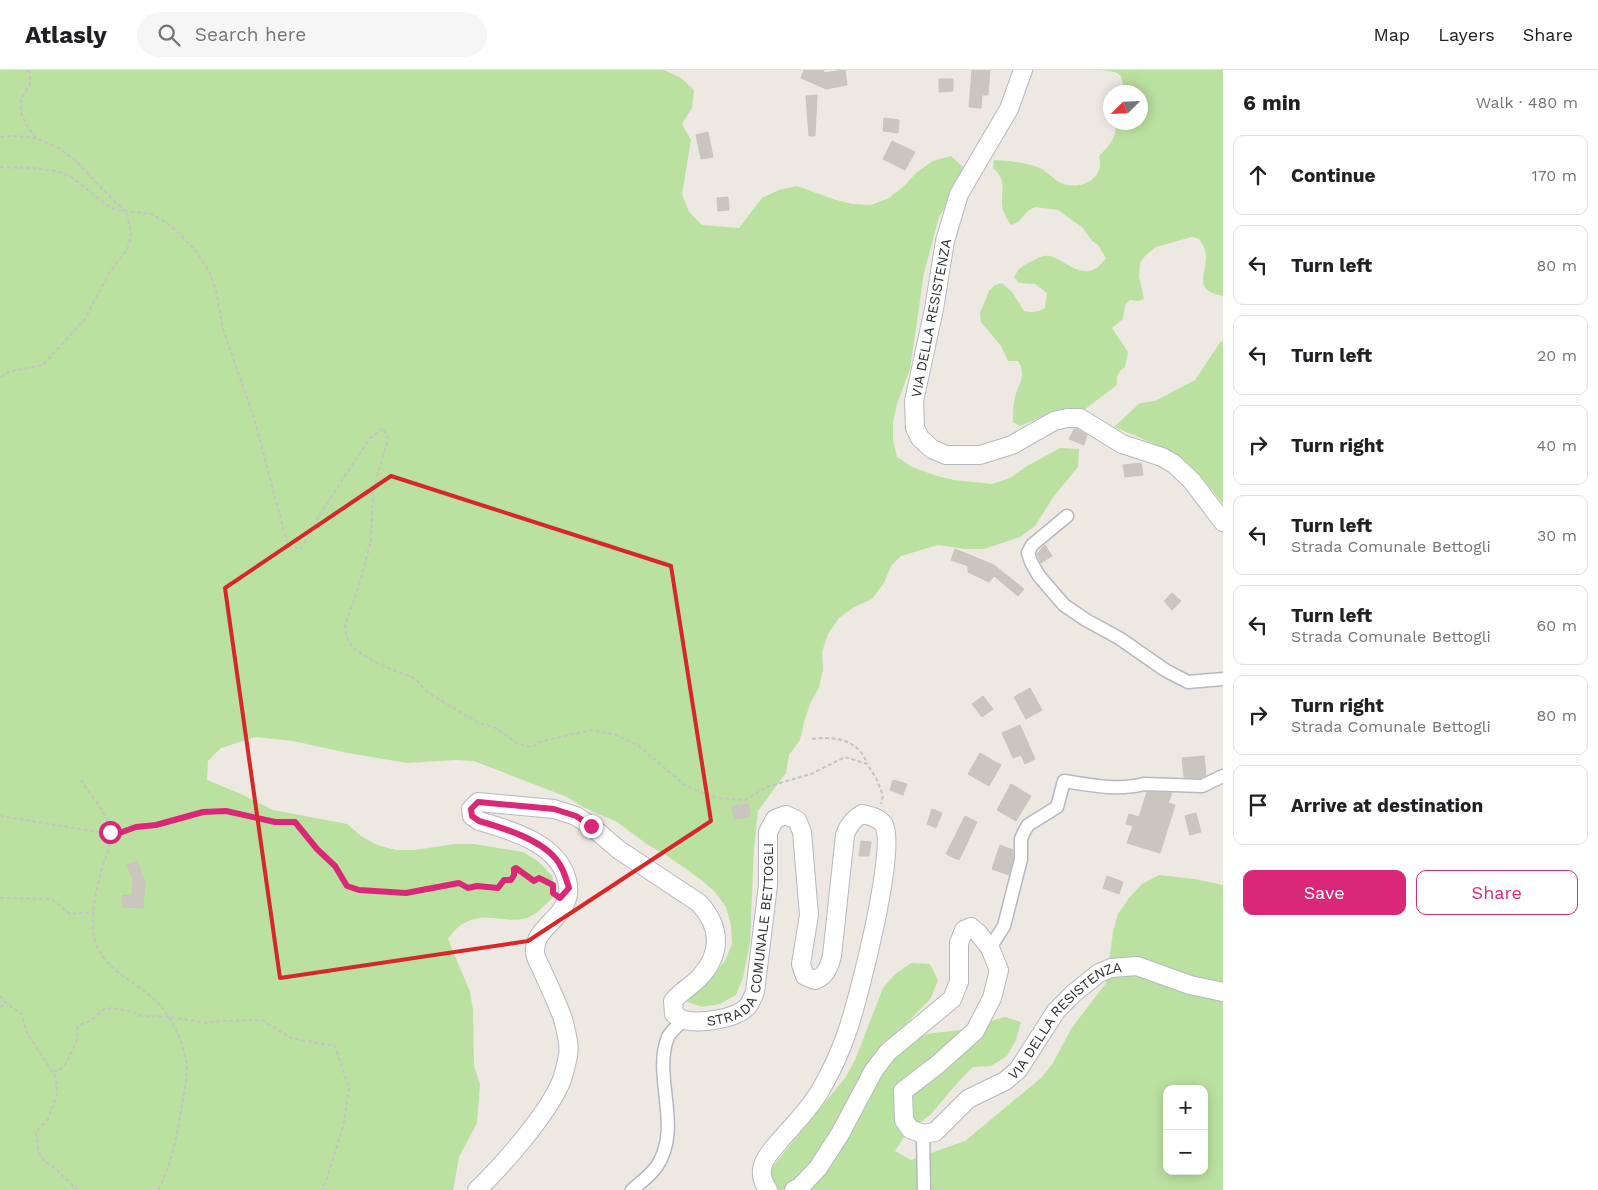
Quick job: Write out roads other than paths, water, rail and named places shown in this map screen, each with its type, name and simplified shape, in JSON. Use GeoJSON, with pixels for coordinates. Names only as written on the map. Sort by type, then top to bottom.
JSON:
{"type":"FeatureCollection","features":[{"type":"Feature","properties":{"kind":"street","name":"VIA DELLA RESISTENZA"},"geometry":{"type":"LineString","coordinates":[[1023,70],[1009,109],[959,194],[956,203],[945,241],[934,309],[914,401],[915,428],[920,438],[932,450],[946,455],[980,455],[1012,445],[1054,421],[1080,418],[1122,444],[1174,464],[1192,481],[1223,522]]}},
{"type":"Feature","properties":{"kind":"street"},"geometry":{"type":"LineString","coordinates":[[1067,516],[1032,545],[1028,553],[1039,576],[1064,605],[1119,638],[1165,670],[1188,682],[1223,680]]}},
{"type":"Feature","properties":{"kind":"street"},"geometry":{"type":"LineString","coordinates":[[990,948],[1004,926],[1021,859],[1024,832],[1028,825],[1057,807],[1064,781],[1102,787],[1144,784],[1202,786],[1223,776]]}},
{"type":"Feature","properties":{"kind":"street","name":"STRADA COMUNALE BETTOGLI"},"geometry":{"type":"LineString","coordinates":[[477,1190],[527,1134],[552,1099],[562,1081],[568,1055],[568,1042],[562,1019],[535,954],[537,938],[560,912],[568,899],[569,888],[566,875],[556,859],[547,850],[530,840],[479,821],[472,816],[471,809],[478,802],[554,809],[576,816],[619,850],[699,903],[707,912],[715,930],[716,943],[713,961],[699,979],[681,992],[673,1001],[674,1014],[684,1020],[696,1021],[736,1015],[748,1006],[755,992],[768,885],[768,832],[775,819],[786,815],[797,820],[802,832],[809,915],[801,964],[806,976],[815,980],[822,978],[829,968],[832,956],[845,835],[848,827],[856,817],[862,814],[879,819],[884,826],[887,837],[886,857],[869,953],[847,1031],[832,1072],[818,1095],[769,1153],[763,1165],[762,1180],[768,1190]]}},
{"type":"Feature","properties":{"kind":"street"},"geometry":{"type":"LineString","coordinates":[[794,1190],[800,1187],[818,1168],[840,1134],[874,1070],[888,1052],[952,999],[958,982],[958,943],[964,930],[971,927],[990,948],[999,970],[992,998],[975,1031],[937,1065],[903,1091],[904,1120],[910,1129],[923,1134],[924,1190]]}},
{"type":"Feature","properties":{"kind":"street","name":"VIA DELLA RESISTENZA"},"geometry":{"type":"LineString","coordinates":[[923,1134],[935,1132],[968,1099],[1006,1081],[1018,1070],[1056,1011],[1074,993],[1099,973],[1111,968],[1137,966],[1190,985],[1223,992]]}},
{"type":"Feature","properties":{"kind":"street"},"geometry":{"type":"LineString","coordinates":[[632,1190],[657,1167],[664,1152],[668,1126],[664,1055],[669,1036],[684,1020]]}}]}
